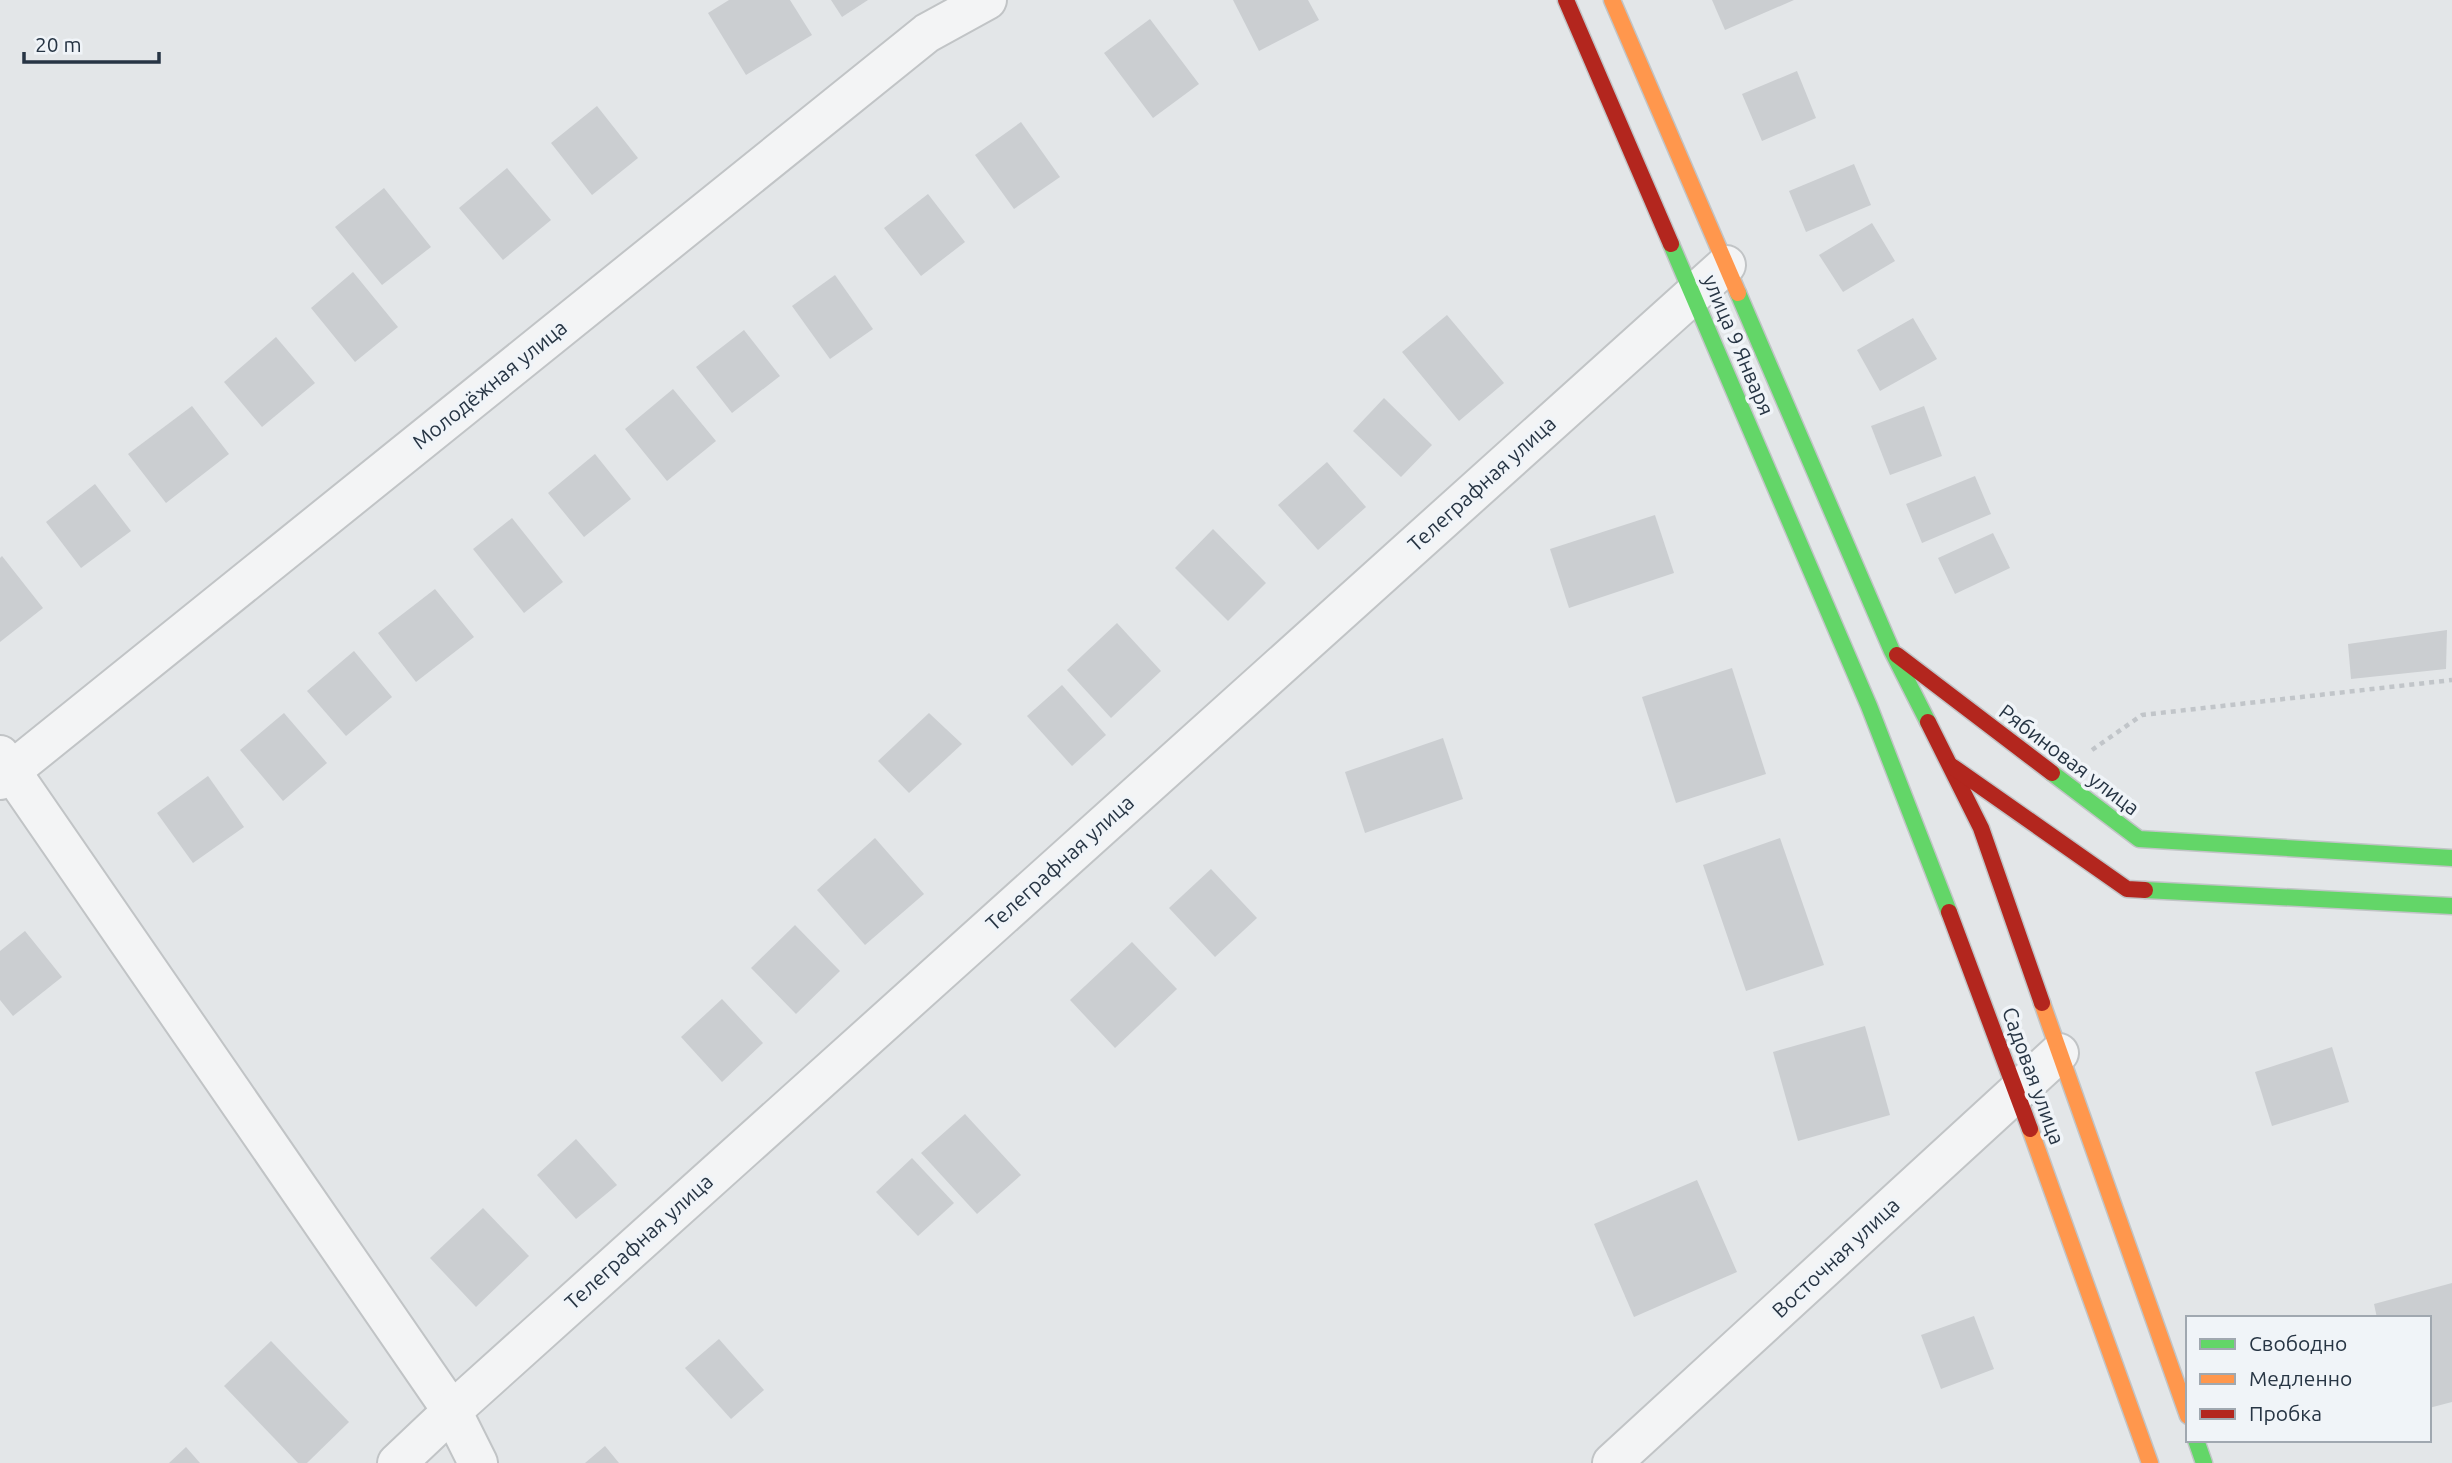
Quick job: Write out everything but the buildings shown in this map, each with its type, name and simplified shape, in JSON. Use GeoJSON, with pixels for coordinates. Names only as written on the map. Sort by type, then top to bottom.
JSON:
{"type":"FeatureCollection","features":[{"type":"Feature","properties":{"kind":"main road","name":"улица 9 Января"},"geometry":{"type":"LineString","coordinates":[[1566,0],[1869,706]]}},
{"type":"Feature","properties":{"kind":"main road","name":"улица 9 Января"},"geometry":{"type":"LineString","coordinates":[[1612,0],[1892,651],[1947,763]]}},
{"type":"Feature","properties":{"kind":"main road","name":"Рябиновая улица"},"geometry":{"type":"LineString","coordinates":[[1892,651],[2138,839],[2452,858]]}},
{"type":"Feature","properties":{"kind":"main road"},"geometry":{"type":"LineString","coordinates":[[1869,706],[1891,722]]}},
{"type":"Feature","properties":{"kind":"main road","name":"Садовая улица"},"geometry":{"type":"LineString","coordinates":[[1869,706],[2017,1092],[2150,1463]]}},
{"type":"Feature","properties":{"kind":"main road"},"geometry":{"type":"LineString","coordinates":[[1925,747],[2127,889],[2452,906]]}},
{"type":"Feature","properties":{"kind":"main road","name":"Садовая улица"},"geometry":{"type":"LineString","coordinates":[[1947,763],[1981,828],[2186,1410]]}},
{"type":"Feature","properties":{"kind":"main road"},"geometry":{"type":"LineString","coordinates":[[2197,1442],[2204,1463]]}},
{"type":"Feature","properties":{"kind":"street","name":"Молодёжная улица"},"geometry":{"type":"LineString","coordinates":[[4,769],[928,33],[987,0]]}},
{"type":"Feature","properties":{"kind":"street","name":"Телеграфная улица"},"geometry":{"type":"LineString","coordinates":[[397,1463],[452,1410],[1726,265]]}},
{"type":"Feature","properties":{"kind":"street"},"geometry":{"type":"LineString","coordinates":[[4,769],[452,1410],[478,1463]]}},
{"type":"Feature","properties":{"kind":"street","name":"Восточная улица"},"geometry":{"type":"LineString","coordinates":[[1612,1463],[2059,1052]]}},
{"type":"Feature","properties":{"kind":"path"},"geometry":{"type":"LineString","coordinates":[[2056,776],[2142,715],[2452,680]]}},
{"type":"Feature","properties":{"kind":"traffic: fast"},"geometry":{"type":"LineString","coordinates":[[1671,244],[1869,706],[1949,912]]}},
{"type":"Feature","properties":{"kind":"traffic: fast"},"geometry":{"type":"LineString","coordinates":[[1738,293],[1892,651],[1928,722]]}},
{"type":"Feature","properties":{"kind":"traffic: fast"},"geometry":{"type":"LineString","coordinates":[[2052,773],[2139,839],[2452,858]]}},
{"type":"Feature","properties":{"kind":"traffic: fast"},"geometry":{"type":"LineString","coordinates":[[2145,890],[2452,906]]}},
{"type":"Feature","properties":{"kind":"traffic: fast"},"geometry":{"type":"LineString","coordinates":[[2197,1442],[2204,1463]]}},
{"type":"Feature","properties":{"kind":"traffic: slow"},"geometry":{"type":"LineString","coordinates":[[1612,0],[1738,293]]}},
{"type":"Feature","properties":{"kind":"traffic: slow"},"geometry":{"type":"LineString","coordinates":[[2042,1003],[2186,1410]]}},
{"type":"Feature","properties":{"kind":"traffic: slow"},"geometry":{"type":"LineString","coordinates":[[2030,1129],[2150,1463]]}},
{"type":"Feature","properties":{"kind":"traffic: jam"},"geometry":{"type":"LineString","coordinates":[[1566,0],[1671,244]]}},
{"type":"Feature","properties":{"kind":"traffic: jam"},"geometry":{"type":"LineString","coordinates":[[1897,655],[2052,773]]}},
{"type":"Feature","properties":{"kind":"traffic: jam"},"geometry":{"type":"LineString","coordinates":[[1928,722],[1981,828],[2042,1003]]}},
{"type":"Feature","properties":{"kind":"traffic: jam"},"geometry":{"type":"LineString","coordinates":[[1953,767],[2127,889],[2145,890]]}},
{"type":"Feature","properties":{"kind":"traffic: jam"},"geometry":{"type":"LineString","coordinates":[[1949,912],[2030,1129]]}}]}
